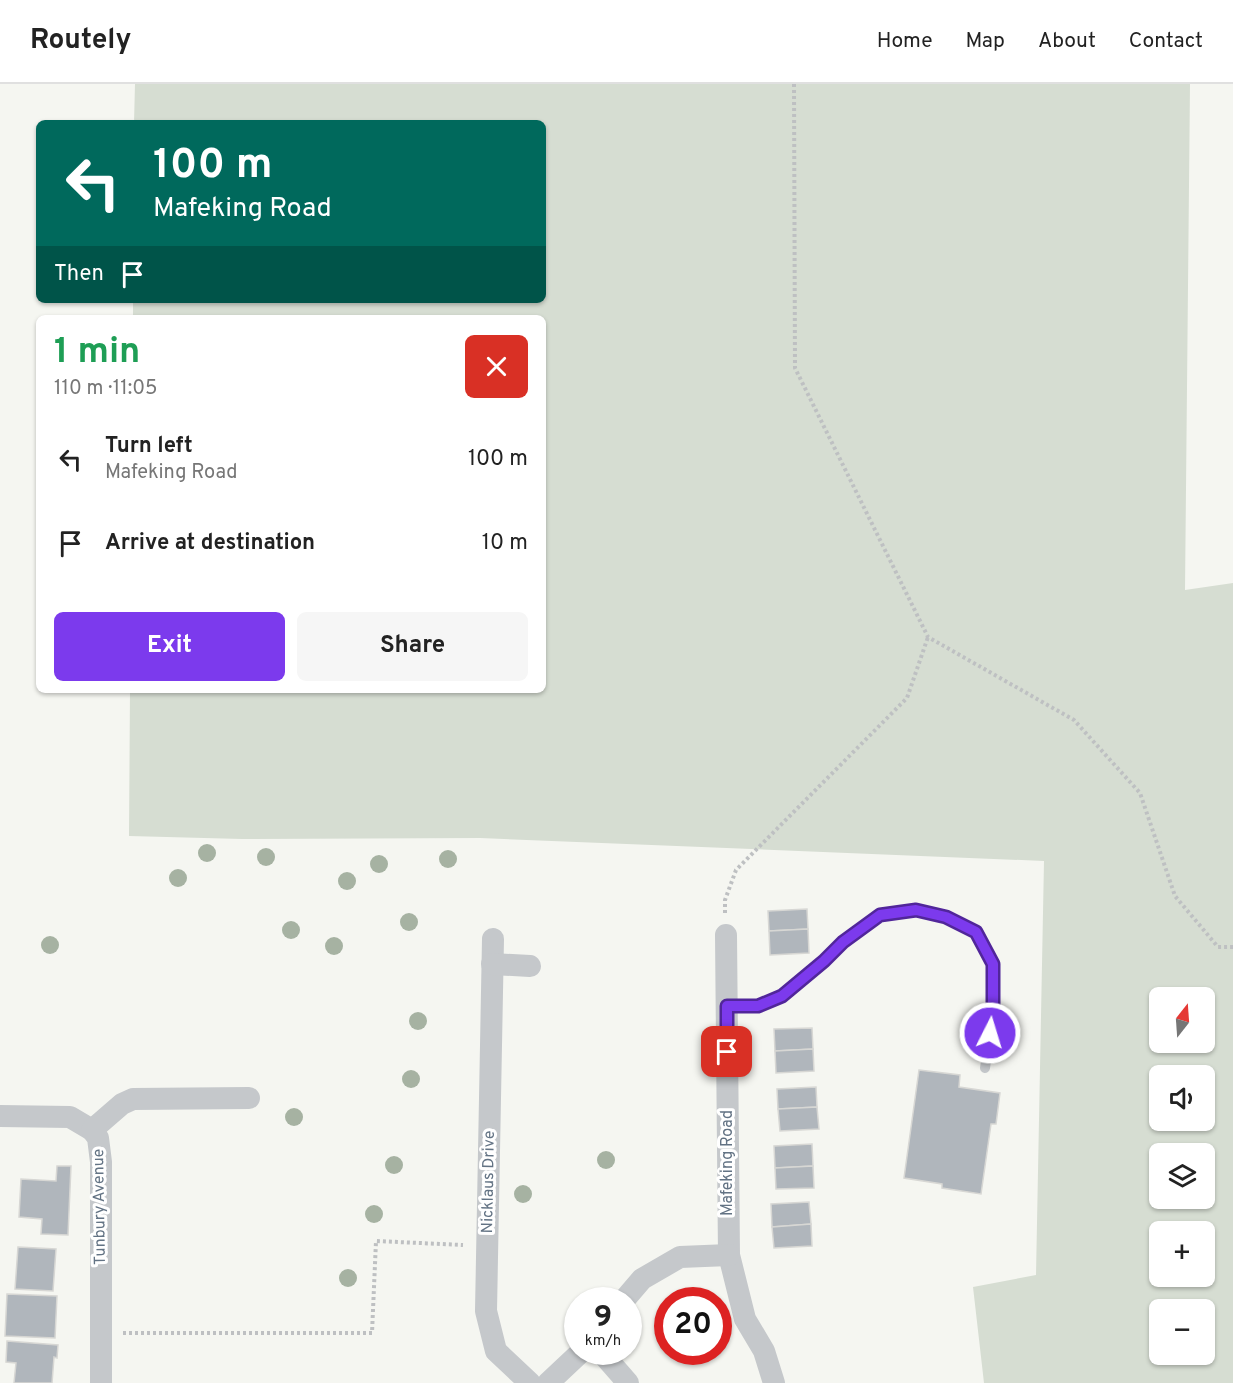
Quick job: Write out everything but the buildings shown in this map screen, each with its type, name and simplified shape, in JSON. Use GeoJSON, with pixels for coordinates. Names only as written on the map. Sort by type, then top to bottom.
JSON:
{"type":"FeatureCollection","features":[{"type":"Feature","properties":{"kind":"street","name":"Mafeking Road"},"geometry":{"type":"LineString","coordinates":[[726,935],[729,1255],[745,1319],[764,1350],[774,1383]]}},
{"type":"Feature","properties":{"kind":"street","name":"Nicklaus Drive"},"geometry":{"type":"LineString","coordinates":[[493,939],[486,1311],[496,1351],[530,1383]]}},
{"type":"Feature","properties":{"kind":"street"},"geometry":{"type":"LineString","coordinates":[[492,964],[530,966]]}},
{"type":"Feature","properties":{"kind":"street","name":"Tunbury Avenue"},"geometry":{"type":"LineString","coordinates":[[101,1383],[101,1162],[99,1142],[92,1130],[122,1104],[133,1099],[249,1098]]}},
{"type":"Feature","properties":{"kind":"street"},"geometry":{"type":"LineString","coordinates":[[0,1116],[70,1117],[92,1130]]}},
{"type":"Feature","properties":{"kind":"street"},"geometry":{"type":"LineString","coordinates":[[635,1287],[642,1279],[680,1257],[729,1255]]}},
{"type":"Feature","properties":{"kind":"street"},"geometry":{"type":"LineString","coordinates":[[548,1383],[567,1365]]}},
{"type":"Feature","properties":{"kind":"street"},"geometry":{"type":"LineString","coordinates":[[612,1365],[628,1383]]}},
{"type":"Feature","properties":{"kind":"lane"},"geometry":{"type":"LineString","coordinates":[[727,1006],[758,1006],[782,996],[843,942],[880,915],[916,910],[946,917],[976,932],[993,964],[993,1015],[985,1068]]}},
{"type":"Feature","properties":{"kind":"path"},"geometry":{"type":"LineString","coordinates":[[794,84],[795,368],[928,637],[1074,720],[1140,793],[1175,896],[1218,946],[1233,947]]}},
{"type":"Feature","properties":{"kind":"path"},"geometry":{"type":"LineString","coordinates":[[726,935],[725,900],[736,870],[907,698],[928,637]]}},
{"type":"Feature","properties":{"kind":"path"},"geometry":{"type":"LineString","coordinates":[[102,1334],[372,1333],[376,1241],[488,1245]]}},
{"type":"Feature","properties":{"kind":"shaded area"},"geometry":{"type":"Polygon","coordinates":[[[135,84],[1190,84],[1185,590],[1233,583],[1233,1383],[984,1383],[973,1287],[1036,1275],[1044,861],[480,838],[242,839],[129,836],[130,693],[546,693],[546,315],[133,315],[133,303],[546,303],[546,120],[134,120],[135,84]]]}},
{"type":"Feature","properties":{"kind":"route"},"geometry":{"type":"LineString","coordinates":[[727,1052],[727,1006],[758,1006],[782,996],[843,942],[880,915],[916,910],[946,917],[976,932],[993,964],[993,1015],[990,1033]]}}]}
